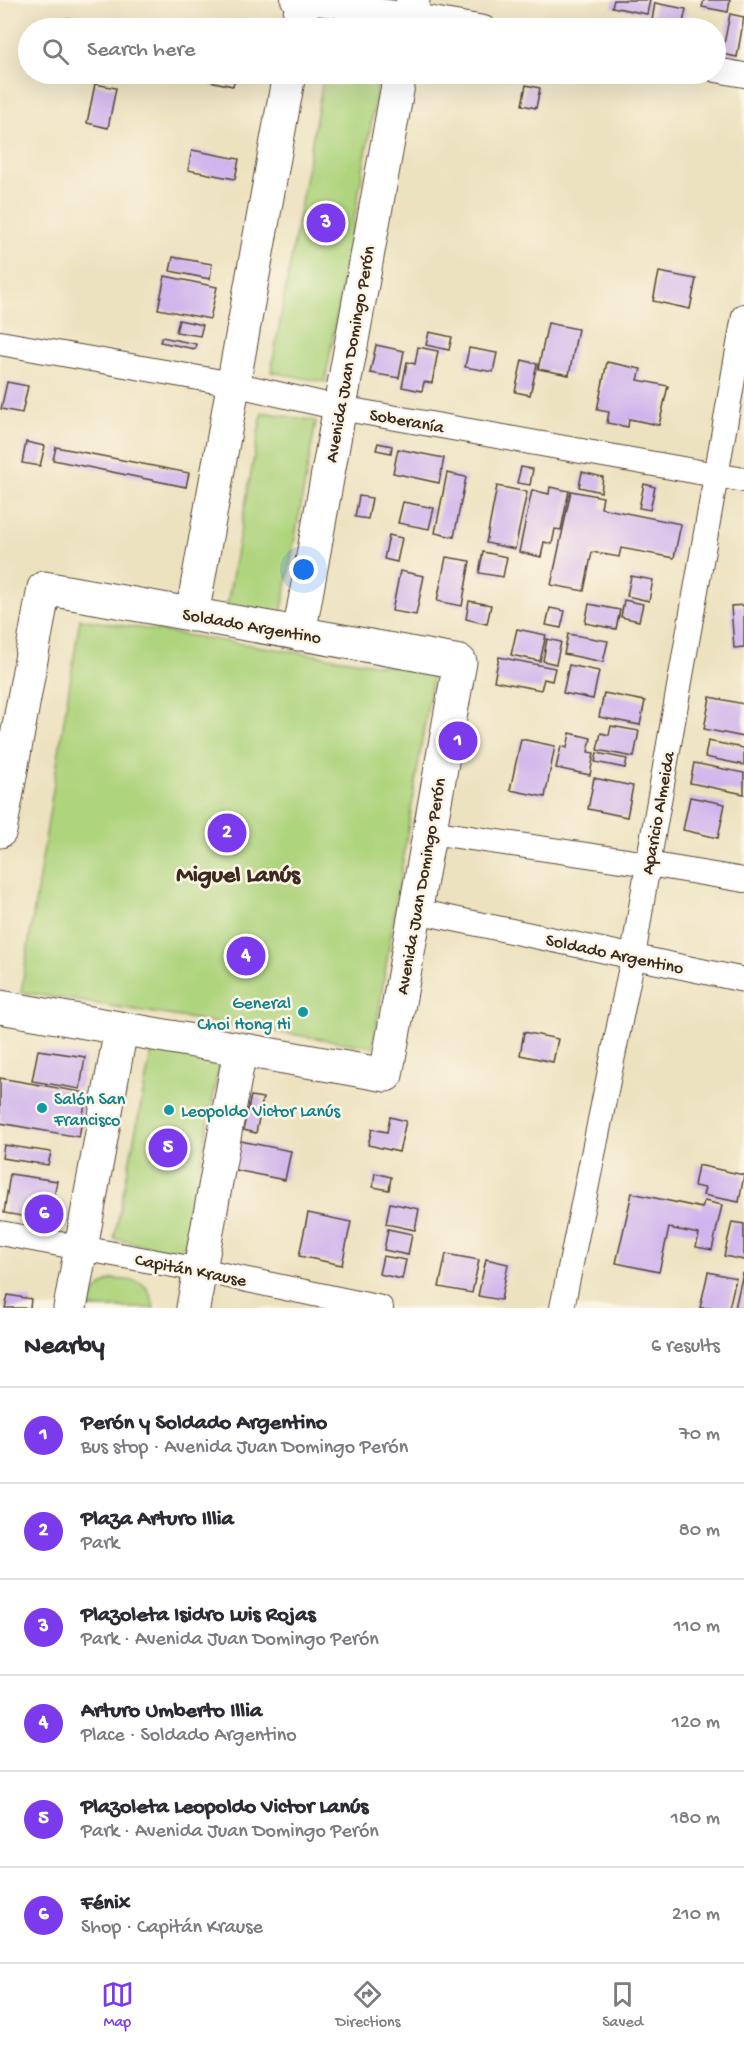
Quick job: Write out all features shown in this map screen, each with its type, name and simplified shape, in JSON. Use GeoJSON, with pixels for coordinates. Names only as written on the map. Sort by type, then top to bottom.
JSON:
{"type":"FeatureCollection","features":[{"type":"Feature","properties":{"kind":"main road"},"geometry":{"type":"LineString","coordinates":[[192,615],[287,84]]}},
{"type":"Feature","properties":{"kind":"main road","name":"Avenida Juan Domingo Perón"},"geometry":{"type":"LineString","coordinates":[[299,634],[398,84]]}},
{"type":"Feature","properties":{"kind":"main road","name":"Soldado Argentino"},"geometry":{"type":"LineString","coordinates":[[8,738],[44,588],[460,662]]}},
{"type":"Feature","properties":{"kind":"main road","name":"Avenida Juan Domingo Perón"},"geometry":{"type":"LineString","coordinates":[[240,1050],[386,1075],[460,662]]}},
{"type":"Feature","properties":{"kind":"main road"},"geometry":{"type":"LineString","coordinates":[[0,831],[8,738]]}},
{"type":"Feature","properties":{"kind":"main road"},"geometry":{"type":"LineString","coordinates":[[0,1007],[240,1050],[193,1308]]}},
{"type":"Feature","properties":{"kind":"main road"},"geometry":{"type":"LineString","coordinates":[[70,1308],[122,1029]]}},
{"type":"Feature","properties":{"kind":"street"},"geometry":{"type":"LineString","coordinates":[[299,8],[427,18]]}},
{"type":"Feature","properties":{"kind":"street"},"geometry":{"type":"LineString","coordinates":[[726,72],[744,75]]}},
{"type":"Feature","properties":{"kind":"street","name":"Aparicio Almeida"},"geometry":{"type":"LineString","coordinates":[[562,1308],[633,957],[744,316]]}},
{"type":"Feature","properties":{"kind":"street","name":"Soberanía"},"geometry":{"type":"LineString","coordinates":[[0,343],[233,384],[340,408],[744,480]]}},
{"type":"Feature","properties":{"kind":"street"},"geometry":{"type":"LineString","coordinates":[[430,832],[744,880]]}},
{"type":"Feature","properties":{"kind":"street","name":"Soldado Argentino"},"geometry":{"type":"LineString","coordinates":[[416,911],[744,980]]}},
{"type":"Feature","properties":{"kind":"street","name":"Capitán Krause"},"geometry":{"type":"LineString","coordinates":[[0,1233],[200,1270],[381,1308]]}},
{"type":"Feature","properties":{"kind":"green space"},"geometry":{"type":"Polygon","coordinates":[[[322,84],[378,84],[325,382],[271,372],[322,84]]]}},
{"type":"Feature","properties":{"kind":"green space"},"geometry":{"type":"Polygon","coordinates":[[[262,412],[316,421],[281,615],[227,605],[262,412]]]}},
{"type":"Feature","properties":{"kind":"green space"},"geometry":{"type":"Polygon","coordinates":[[[80,619],[433,673],[373,1047],[21,992],[80,619]]]}},
{"type":"Feature","properties":{"kind":"green space"},"geometry":{"type":"Polygon","coordinates":[[[153,1044],[221,1057],[183,1253],[114,1239],[153,1044]]]}},
{"type":"Feature","properties":{"kind":"green space"},"geometry":{"type":"Polygon","coordinates":[[[113,1279],[141,1283],[149,1292],[154,1308],[89,1308],[97,1290],[113,1279]]]}},
{"type":"Feature","properties":{"kind":"building"},"geometry":{"type":"Polygon","coordinates":[[[614,0],[650,0],[647,14],[612,7],[614,0]]]}},
{"type":"Feature","properties":{"kind":"building"},"geometry":{"type":"Polygon","coordinates":[[[704,0],[730,0],[728,12],[702,7],[704,0]]]}},
{"type":"Feature","properties":{"kind":"building"},"geometry":{"type":"Polygon","coordinates":[[[655,3],[686,9],[684,18],[652,18],[655,3]]]}},
{"type":"Feature","properties":{"kind":"building"},"geometry":{"type":"Polygon","coordinates":[[[730,14],[744,17],[737,57],[726,55],[726,34],[730,14]]]}},
{"type":"Feature","properties":{"kind":"building"},"geometry":{"type":"Polygon","coordinates":[[[95,84],[116,88],[108,128],[87,123],[95,84]]]}},
{"type":"Feature","properties":{"kind":"building"},"geometry":{"type":"Polygon","coordinates":[[[526,85],[540,88],[536,108],[522,105],[526,85]]]}},
{"type":"Feature","properties":{"kind":"building"},"geometry":{"type":"Polygon","coordinates":[[[192,150],[239,159],[235,179],[188,170],[192,150]]]}},
{"type":"Feature","properties":{"kind":"building"},"geometry":{"type":"Polygon","coordinates":[[[173,257],[212,264],[210,279],[170,271],[173,257]]]}},
{"type":"Feature","properties":{"kind":"building"},"geometry":{"type":"Polygon","coordinates":[[[659,272],[696,279],[690,309],[653,301],[659,272]]]}},
{"type":"Feature","properties":{"kind":"building"},"geometry":{"type":"Polygon","coordinates":[[[165,276],[217,287],[210,319],[158,309],[165,276]]]}},
{"type":"Feature","properties":{"kind":"building"},"geometry":{"type":"Polygon","coordinates":[[[179,320],[203,325],[200,336],[176,332],[179,320]]]}},
{"type":"Feature","properties":{"kind":"building"},"geometry":{"type":"Polygon","coordinates":[[[548,323],[578,329],[569,375],[538,369],[548,323]]]}},
{"type":"Feature","properties":{"kind":"building"},"geometry":{"type":"Polygon","coordinates":[[[429,332],[452,337],[449,350],[426,345],[429,332]]]}},
{"type":"Feature","properties":{"kind":"building"},"geometry":{"type":"Polygon","coordinates":[[[162,337],[196,344],[195,349],[160,342],[162,337]]]}},
{"type":"Feature","properties":{"kind":"building"},"geometry":{"type":"Polygon","coordinates":[[[376,345],[404,351],[399,378],[370,373],[376,345]]]}},
{"type":"Feature","properties":{"kind":"building"},"geometry":{"type":"Polygon","coordinates":[[[418,347],[438,351],[432,383],[424,382],[422,391],[402,387],[407,362],[415,364],[418,347]]]}},
{"type":"Feature","properties":{"kind":"building"},"geometry":{"type":"Polygon","coordinates":[[[469,348],[497,353],[493,372],[465,367],[469,348]]]}},
{"type":"Feature","properties":{"kind":"building"},"geometry":{"type":"Polygon","coordinates":[[[522,360],[537,364],[530,395],[515,392],[522,360]]]}},
{"type":"Feature","properties":{"kind":"building"},"geometry":{"type":"Polygon","coordinates":[[[607,362],[641,369],[638,380],[668,386],[659,425],[629,419],[628,427],[607,423],[609,412],[597,410],[607,362]]]}},
{"type":"Feature","properties":{"kind":"building"},"geometry":{"type":"Polygon","coordinates":[[[7,382],[28,386],[22,413],[1,409],[7,382]]]}},
{"type":"Feature","properties":{"kind":"building"},"geometry":{"type":"Polygon","coordinates":[[[26,442],[45,446],[40,466],[22,463],[26,442]]]}},
{"type":"Feature","properties":{"kind":"building"},"geometry":{"type":"Polygon","coordinates":[[[378,443],[392,446],[391,453],[376,450],[378,443]]]}},
{"type":"Feature","properties":{"kind":"building"},"geometry":{"type":"Polygon","coordinates":[[[56,447],[189,473],[186,487],[53,460],[56,447]]]}},
{"type":"Feature","properties":{"kind":"building"},"geometry":{"type":"Polygon","coordinates":[[[398,449],[444,458],[439,483],[393,473],[398,449]]]}},
{"type":"Feature","properties":{"kind":"building"},"geometry":{"type":"Polygon","coordinates":[[[521,467],[533,469],[530,485],[517,483],[521,467]]]}},
{"type":"Feature","properties":{"kind":"building"},"geometry":{"type":"Polygon","coordinates":[[[582,472],[603,477],[601,492],[579,487],[582,472]]]}},
{"type":"Feature","properties":{"kind":"building"},"geometry":{"type":"Polygon","coordinates":[[[447,473],[466,477],[454,537],[435,533],[447,473]]]}},
{"type":"Feature","properties":{"kind":"building"},"geometry":{"type":"Polygon","coordinates":[[[644,484],[655,487],[650,510],[639,508],[644,484]]]}},
{"type":"Feature","properties":{"kind":"building"},"geometry":{"type":"Polygon","coordinates":[[[497,486],[527,492],[515,549],[486,543],[497,486]]]}},
{"type":"Feature","properties":{"kind":"building"},"geometry":{"type":"Polygon","coordinates":[[[550,487],[569,491],[561,530],[555,529],[552,544],[544,542],[541,557],[519,552],[532,490],[549,494],[550,487]]]}},
{"type":"Feature","properties":{"kind":"building"},"geometry":{"type":"Polygon","coordinates":[[[571,491],[603,497],[601,508],[681,524],[674,558],[621,548],[619,557],[592,552],[584,591],[551,585],[571,491]]]}},
{"type":"Feature","properties":{"kind":"building"},"geometry":{"type":"Polygon","coordinates":[[[359,496],[372,498],[368,519],[355,517],[359,496]]]}},
{"type":"Feature","properties":{"kind":"building"},"geometry":{"type":"Polygon","coordinates":[[[403,502],[434,508],[429,529],[398,523],[403,502]]]}},
{"type":"Feature","properties":{"kind":"building"},"geometry":{"type":"Polygon","coordinates":[[[389,535],[402,538],[397,562],[384,559],[389,535]]]}},
{"type":"Feature","properties":{"kind":"building"},"geometry":{"type":"Polygon","coordinates":[[[483,552],[507,557],[503,577],[479,573],[483,552]]]}},
{"type":"Feature","properties":{"kind":"building"},"geometry":{"type":"Polygon","coordinates":[[[446,557],[470,561],[462,606],[437,601],[446,557]]]}},
{"type":"Feature","properties":{"kind":"building"},"geometry":{"type":"Polygon","coordinates":[[[400,571],[424,576],[416,615],[392,611],[400,571]]]}},
{"type":"Feature","properties":{"kind":"building"},"geometry":{"type":"Polygon","coordinates":[[[631,576],[653,580],[649,601],[627,596],[631,576]]]}},
{"type":"Feature","properties":{"kind":"building"},"geometry":{"type":"Polygon","coordinates":[[[624,600],[643,604],[639,621],[621,617],[624,600]]]}},
{"type":"Feature","properties":{"kind":"building"},"geometry":{"type":"Polygon","coordinates":[[[469,601],[491,605],[487,624],[466,619],[469,601]]]}},
{"type":"Feature","properties":{"kind":"building"},"geometry":{"type":"Polygon","coordinates":[[[589,604],[620,610],[616,629],[585,623],[589,604]]]}},
{"type":"Feature","properties":{"kind":"building"},"geometry":{"type":"Polygon","coordinates":[[[744,605],[744,647],[734,648],[731,606],[744,605]]]}},
{"type":"Feature","properties":{"kind":"building"},"geometry":{"type":"Polygon","coordinates":[[[550,608],[565,611],[561,628],[546,625],[550,608]]]}},
{"type":"Feature","properties":{"kind":"building"},"geometry":{"type":"Polygon","coordinates":[[[517,629],[546,635],[540,661],[511,655],[517,629]]]}},
{"type":"Feature","properties":{"kind":"building"},"geometry":{"type":"Polygon","coordinates":[[[568,634],[608,641],[603,662],[564,654],[568,634]]]}},
{"type":"Feature","properties":{"kind":"building"},"geometry":{"type":"Polygon","coordinates":[[[547,639],[561,642],[556,664],[543,661],[547,639]]]}},
{"type":"Feature","properties":{"kind":"building"},"geometry":{"type":"Polygon","coordinates":[[[499,657],[555,668],[552,681],[544,679],[541,690],[494,681],[499,657]]]}},
{"type":"Feature","properties":{"kind":"building"},"geometry":{"type":"Polygon","coordinates":[[[569,665],[599,671],[593,699],[563,693],[569,665]]]}},
{"type":"Feature","properties":{"kind":"building"},"geometry":{"type":"Polygon","coordinates":[[[604,693],[645,701],[640,725],[599,717],[604,693]]]}},
{"type":"Feature","properties":{"kind":"building"},"geometry":{"type":"Polygon","coordinates":[[[710,697],[744,704],[744,737],[704,729],[710,697]]]}},
{"type":"Feature","properties":{"kind":"building"},"geometry":{"type":"Polygon","coordinates":[[[611,726],[639,731],[634,757],[597,750],[601,733],[609,735],[611,726]]]}},
{"type":"Feature","properties":{"kind":"building"},"geometry":{"type":"Polygon","coordinates":[[[570,733],[591,738],[588,752],[594,753],[590,775],[556,768],[561,746],[567,748],[570,733]]]}},
{"type":"Feature","properties":{"kind":"building"},"geometry":{"type":"Polygon","coordinates":[[[521,739],[555,746],[545,797],[510,790],[521,739]]]}},
{"type":"Feature","properties":{"kind":"building"},"geometry":{"type":"Polygon","coordinates":[[[708,741],[744,748],[744,765],[705,757],[708,741]]]}},
{"type":"Feature","properties":{"kind":"building"},"geometry":{"type":"Polygon","coordinates":[[[597,753],[627,759],[625,768],[595,762],[597,753]]]}},
{"type":"Feature","properties":{"kind":"building"},"geometry":{"type":"Polygon","coordinates":[[[694,763],[744,773],[744,794],[690,783],[694,763]]]}},
{"type":"Feature","properties":{"kind":"building"},"geometry":{"type":"Polygon","coordinates":[[[594,778],[633,786],[627,817],[588,809],[594,778]]]}},
{"type":"Feature","properties":{"kind":"building"},"geometry":{"type":"Polygon","coordinates":[[[690,797],[725,804],[718,838],[683,830],[690,797]]]}},
{"type":"Feature","properties":{"kind":"building"},"geometry":{"type":"Polygon","coordinates":[[[524,1032],[558,1039],[553,1062],[520,1055],[524,1032]]]}},
{"type":"Feature","properties":{"kind":"building"},"geometry":{"type":"Polygon","coordinates":[[[38,1050],[85,1057],[80,1089],[32,1081],[38,1050]]]}},
{"type":"Feature","properties":{"kind":"building","name":"Salón San Francisco"},"geometry":{"type":"Polygon","coordinates":[[[0,1078],[87,1093],[79,1137],[0,1123],[0,1078]]]}},
{"type":"Feature","properties":{"kind":"building"},"geometry":{"type":"Polygon","coordinates":[[[251,1096],[263,1098],[256,1133],[243,1130],[251,1096]]]}},
{"type":"Feature","properties":{"kind":"building"},"geometry":{"type":"Polygon","coordinates":[[[390,1117],[406,1121],[399,1152],[368,1145],[372,1129],[387,1132],[390,1117]]]}},
{"type":"Feature","properties":{"kind":"building"},"geometry":{"type":"Polygon","coordinates":[[[236,1140],[291,1151],[285,1180],[230,1169],[236,1140]]]}},
{"type":"Feature","properties":{"kind":"building"},"geometry":{"type":"Polygon","coordinates":[[[4,1145],[51,1152],[48,1165],[2,1158],[4,1145]]]}},
{"type":"Feature","properties":{"kind":"building"},"geometry":{"type":"Polygon","coordinates":[[[698,1165],[744,1175],[739,1202],[703,1195],[705,1188],[694,1186],[698,1165]]]}},
{"type":"Feature","properties":{"kind":"building"},"geometry":{"type":"Polygon","coordinates":[[[375,1173],[391,1177],[389,1190],[373,1187],[375,1173]]]}},
{"type":"Feature","properties":{"kind":"building"},"geometry":{"type":"Polygon","coordinates":[[[10,1174],[57,1181],[50,1221],[4,1213],[10,1174]]]}},
{"type":"Feature","properties":{"kind":"building"},"geometry":{"type":"Polygon","coordinates":[[[632,1193],[702,1208],[704,1201],[722,1205],[712,1250],[696,1247],[699,1234],[669,1228],[659,1272],[616,1263],[632,1193]]]}},
{"type":"Feature","properties":{"kind":"building"},"geometry":{"type":"Polygon","coordinates":[[[390,1203],[419,1209],[415,1230],[386,1224],[390,1203]]]}},
{"type":"Feature","properties":{"kind":"building"},"geometry":{"type":"Polygon","coordinates":[[[308,1213],[351,1222],[342,1265],[299,1256],[308,1213]]]}},
{"type":"Feature","properties":{"kind":"building"},"geometry":{"type":"Polygon","coordinates":[[[732,1222],[744,1224],[744,1260],[724,1256],[732,1222]]]}},
{"type":"Feature","properties":{"kind":"building"},"geometry":{"type":"Polygon","coordinates":[[[388,1229],[412,1234],[408,1255],[384,1250],[388,1229]]]}},
{"type":"Feature","properties":{"kind":"building"},"geometry":{"type":"Polygon","coordinates":[[[446,1254],[479,1260],[472,1293],[439,1287],[446,1254]]]}},
{"type":"Feature","properties":{"kind":"building"},"geometry":{"type":"Polygon","coordinates":[[[383,1256],[406,1260],[402,1279],[379,1274],[383,1256]]]}},
{"type":"Feature","properties":{"kind":"building"},"geometry":{"type":"Polygon","coordinates":[[[486,1259],[508,1264],[501,1300],[478,1296],[486,1259]]]}},
{"type":"Feature","properties":{"kind":"building"},"geometry":{"type":"Polygon","coordinates":[[[708,1272],[736,1278],[729,1308],[700,1308],[708,1272]]]}},
{"type":"Feature","properties":{"kind":"building"},"geometry":{"type":"Polygon","coordinates":[[[743,1273],[744,1308],[735,1308],[743,1273]]]}},
{"type":"Feature","properties":{"kind":"building"},"geometry":{"type":"Polygon","coordinates":[[[8,1295],[31,1299],[30,1308],[5,1308],[8,1295]]]}},
{"type":"Feature","properties":{"kind":"place","name":"Plazoleta Isidro Luis Rojas"},"geometry":{"type":"Point","coordinates":[326,223]}},
{"type":"Feature","properties":{"kind":"place","name":"Perón y Soldado Argentino"},"geometry":{"type":"Point","coordinates":[458,741]}},
{"type":"Feature","properties":{"kind":"place","name":"Plaza Arturo Illia"},"geometry":{"type":"Point","coordinates":[227,833]}},
{"type":"Feature","properties":{"kind":"place","name":"Arturo Umberto Illia"},"geometry":{"type":"Point","coordinates":[246,956]}},
{"type":"Feature","properties":{"kind":"place","name":"General Choi Hong Hi"},"geometry":{"type":"Point","coordinates":[303,1012]}},
{"type":"Feature","properties":{"kind":"place","name":"Salón San Francisco"},"geometry":{"type":"Point","coordinates":[42,1108]}},
{"type":"Feature","properties":{"kind":"place","name":"Leopoldo Victor Lanús"},"geometry":{"type":"Point","coordinates":[169,1110]}},
{"type":"Feature","properties":{"kind":"place","name":"Plazoleta Leopoldo Victor Lanús"},"geometry":{"type":"Point","coordinates":[168,1148]}},
{"type":"Feature","properties":{"kind":"place","name":"Fénix"},"geometry":{"type":"Point","coordinates":[44,1214]}},
{"type":"Feature","properties":{"kind":"district","name":"Miguel Lanús"},"geometry":{"type":"Point","coordinates":[238,873]}}]}
